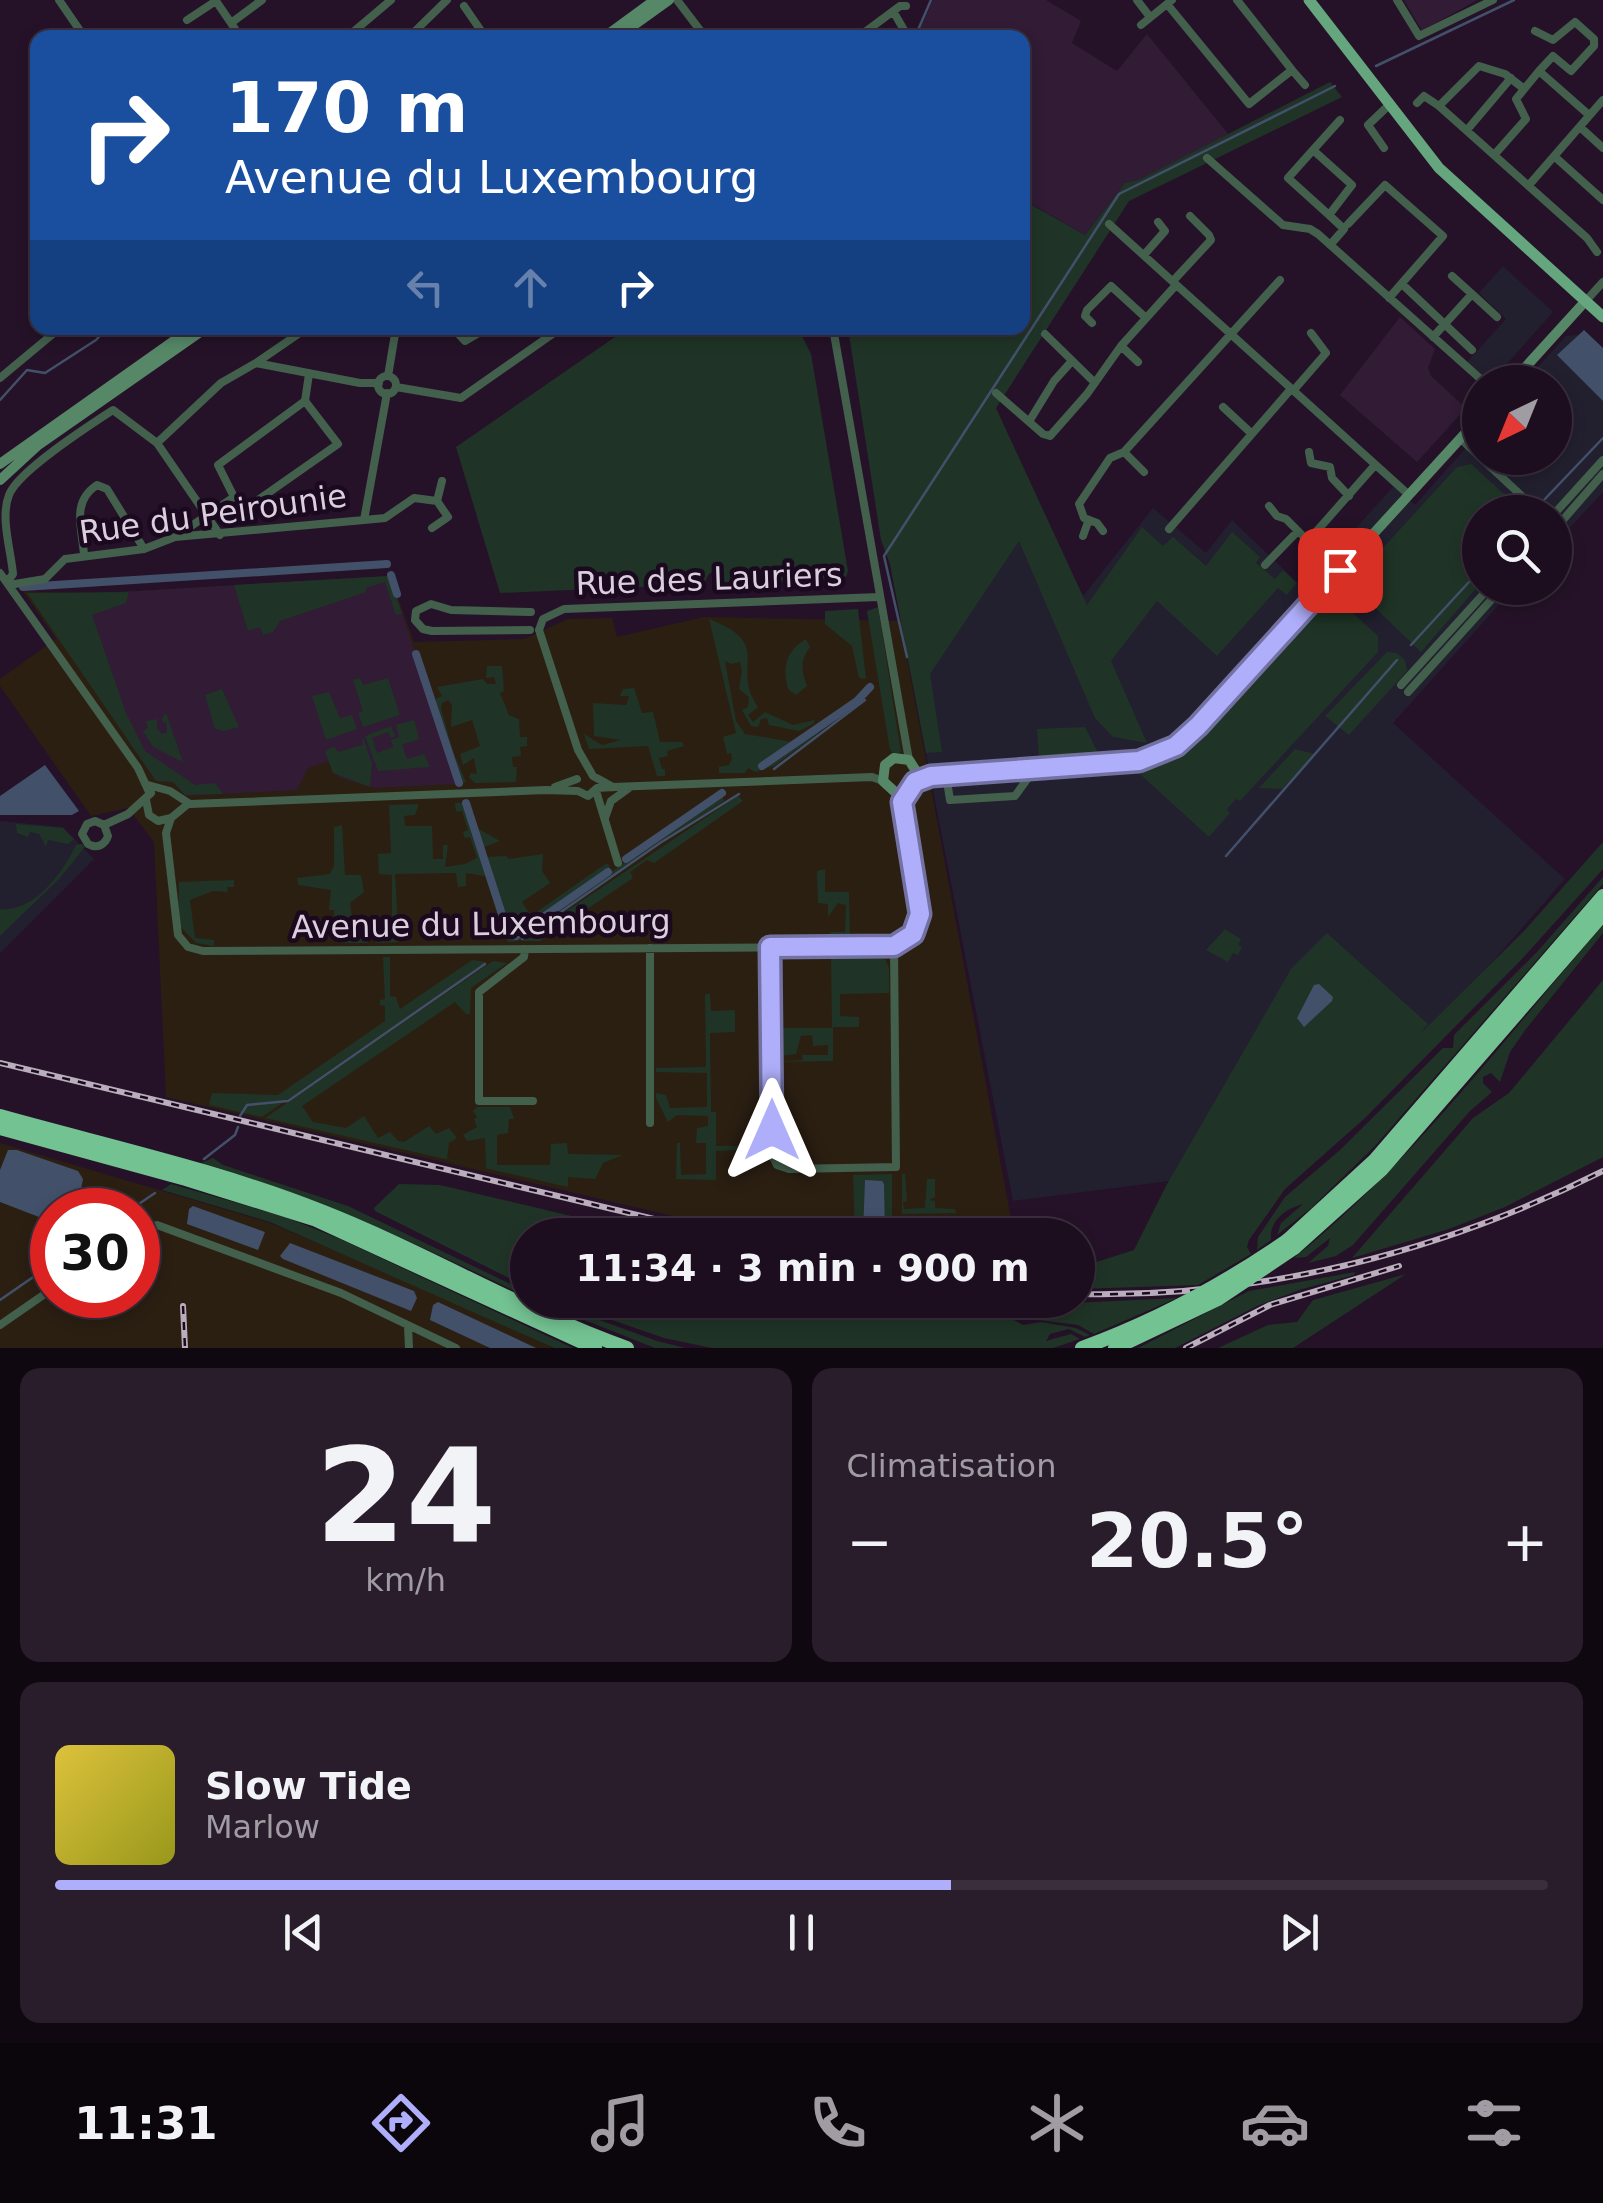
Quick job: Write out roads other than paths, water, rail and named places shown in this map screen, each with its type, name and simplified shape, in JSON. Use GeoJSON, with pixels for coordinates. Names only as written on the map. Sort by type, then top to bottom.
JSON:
{"type":"FeatureCollection","features":[{"type":"Feature","properties":{"kind":"highway"},"geometry":{"type":"LineString","coordinates":[[1082,1348],[1181,1306],[1291,1244],[1385,1148],[1603,896]]}},
{"type":"Feature","properties":{"kind":"highway"},"geometry":{"type":"LineString","coordinates":[[1115,1348],[1218,1299],[1382,1169],[1603,914]]}},
{"type":"Feature","properties":{"kind":"highway"},"geometry":{"type":"LineString","coordinates":[[0,1116],[318,1210],[533,1310],[627,1348]]}},
{"type":"Feature","properties":{"kind":"highway"},"geometry":{"type":"LineString","coordinates":[[0,1128],[186,1179],[314,1220],[595,1348]]}},
{"type":"Feature","properties":{"kind":"main road"},"geometry":{"type":"LineString","coordinates":[[1309,0],[1439,168],[1529,250],[1603,328]]}},
{"type":"Feature","properties":{"kind":"main road"},"geometry":{"type":"LineString","coordinates":[[1583,304],[1603,317]]}},
{"type":"Feature","properties":{"kind":"street"},"geometry":{"type":"LineString","coordinates":[[59,0],[80,30]]}},
{"type":"Feature","properties":{"kind":"street"},"geometry":{"type":"LineString","coordinates":[[231,23],[262,0]]}},
{"type":"Feature","properties":{"kind":"street"},"geometry":{"type":"LineString","coordinates":[[356,30],[392,0]]}},
{"type":"Feature","properties":{"kind":"street"},"geometry":{"type":"LineString","coordinates":[[416,30],[447,0]]}},
{"type":"Feature","properties":{"kind":"street"},"geometry":{"type":"LineString","coordinates":[[677,0],[700,30]]}},
{"type":"Feature","properties":{"kind":"street"},"geometry":{"type":"LineString","coordinates":[[1137,0],[1150,17]]}},
{"type":"Feature","properties":{"kind":"street"},"geometry":{"type":"LineString","coordinates":[[1237,0],[1305,85]]}},
{"type":"Feature","properties":{"kind":"street"},"geometry":{"type":"LineString","coordinates":[[1397,0],[1419,36],[1493,0]]}},
{"type":"Feature","properties":{"kind":"street"},"geometry":{"type":"LineString","coordinates":[[187,20],[216,1],[236,30]]}},
{"type":"Feature","properties":{"kind":"street"},"geometry":{"type":"LineString","coordinates":[[615,30],[660,1]]}},
{"type":"Feature","properties":{"kind":"street"},"geometry":{"type":"LineString","coordinates":[[626,30],[660,1]]}},
{"type":"Feature","properties":{"kind":"street"},"geometry":{"type":"LineString","coordinates":[[1141,25],[1170,2],[1247,106],[1292,70]]}},
{"type":"Feature","properties":{"kind":"street"},"geometry":{"type":"LineString","coordinates":[[464,6],[480,30]]}},
{"type":"Feature","properties":{"kind":"street"},"geometry":{"type":"LineString","coordinates":[[868,30],[906,6]]}},
{"type":"Feature","properties":{"kind":"street"},"geometry":{"type":"LineString","coordinates":[[893,11],[902,30]]}},
{"type":"Feature","properties":{"kind":"street"},"geometry":{"type":"LineString","coordinates":[[1535,31],[1553,40],[1575,22],[1594,39],[1594,46],[1557,87]]}},
{"type":"Feature","properties":{"kind":"street"},"geometry":{"type":"LineString","coordinates":[[874,26],[877,30]]}},
{"type":"Feature","properties":{"kind":"street"},"geometry":{"type":"LineString","coordinates":[[1494,154],[1526,119],[1516,103],[1523,88],[1553,56],[1571,71]]}},
{"type":"Feature","properties":{"kind":"street"},"geometry":{"type":"LineString","coordinates":[[1439,106],[1479,66],[1510,78],[1523,88]]}},
{"type":"Feature","properties":{"kind":"street"},"geometry":{"type":"LineString","coordinates":[[1539,71],[1590,116]]}},
{"type":"Feature","properties":{"kind":"street"},"geometry":{"type":"LineString","coordinates":[[1467,130],[1510,78]]}},
{"type":"Feature","properties":{"kind":"street"},"geometry":{"type":"LineString","coordinates":[[1417,103],[1424,96],[1439,106],[1587,238],[1597,252]]}},
{"type":"Feature","properties":{"kind":"street"},"geometry":{"type":"LineString","coordinates":[[1528,185],[1603,100]]}},
{"type":"Feature","properties":{"kind":"street"},"geometry":{"type":"LineString","coordinates":[[1384,148],[1368,125],[1389,105]]}},
{"type":"Feature","properties":{"kind":"street"},"geometry":{"type":"LineString","coordinates":[[1330,245],[1344,229],[1288,178],[1340,120]]}},
{"type":"Feature","properties":{"kind":"street"},"geometry":{"type":"LineString","coordinates":[[1580,127],[1603,148]]}},
{"type":"Feature","properties":{"kind":"street"},"geometry":{"type":"LineString","coordinates":[[1314,150],[1352,185],[1329,215]]}},
{"type":"Feature","properties":{"kind":"street"},"geometry":{"type":"LineString","coordinates":[[1554,156],[1603,200]]}},
{"type":"Feature","properties":{"kind":"street"},"geometry":{"type":"LineString","coordinates":[[1207,158],[1283,225],[1310,229],[1330,245],[1465,365]]}},
{"type":"Feature","properties":{"kind":"street"},"geometry":{"type":"LineString","coordinates":[[1348,224],[1385,186],[1440,234],[1439,243],[1389,298]]}},
{"type":"Feature","properties":{"kind":"street"},"geometry":{"type":"LineString","coordinates":[[996,393],[1050,436],[1120,346],[1211,240],[1190,216]]}},
{"type":"Feature","properties":{"kind":"street"},"geometry":{"type":"LineString","coordinates":[[1144,255],[1165,231],[1158,222]]}},
{"type":"Feature","properties":{"kind":"street"},"geometry":{"type":"LineString","coordinates":[[1109,224],[1409,495]]}},
{"type":"Feature","properties":{"kind":"street"},"geometry":{"type":"LineString","coordinates":[[1452,276],[1497,317]]}},
{"type":"Feature","properties":{"kind":"street"},"geometry":{"type":"LineString","coordinates":[[1103,531],[1080,514],[1079,504],[1110,458],[1124,452],[1280,280]]}},
{"type":"Feature","properties":{"kind":"street"},"geometry":{"type":"LineString","coordinates":[[1527,365],[1603,282]]}},
{"type":"Feature","properties":{"kind":"street"},"geometry":{"type":"LineString","coordinates":[[1402,284],[1472,350]]}},
{"type":"Feature","properties":{"kind":"street"},"geometry":{"type":"LineString","coordinates":[[1092,323],[1085,316],[1087,310],[1110,286],[1146,318]]}},
{"type":"Feature","properties":{"kind":"street"},"geometry":{"type":"LineString","coordinates":[[1433,337],[1472,294]]}},
{"type":"Feature","properties":{"kind":"street"},"geometry":{"type":"LineString","coordinates":[[1169,530],[1326,353],[1310,333]]}},
{"type":"Feature","properties":{"kind":"street"},"geometry":{"type":"LineString","coordinates":[[1045,334],[1094,382]]}},
{"type":"Feature","properties":{"kind":"street"},"geometry":{"type":"LineString","coordinates":[[0,378],[52,335]]}},
{"type":"Feature","properties":{"kind":"street"},"geometry":{"type":"LineString","coordinates":[[0,464],[182,335]]}},
{"type":"Feature","properties":{"kind":"street"},"geometry":{"type":"LineString","coordinates":[[0,480],[37,446],[196,335]]}},
{"type":"Feature","properties":{"kind":"street"},"geometry":{"type":"LineString","coordinates":[[157,444],[221,383],[297,335]]}},
{"type":"Feature","properties":{"kind":"street"},"geometry":{"type":"LineString","coordinates":[[256,364],[379,383],[388,376],[395,335]]}},
{"type":"Feature","properties":{"kind":"street"},"geometry":{"type":"LineString","coordinates":[[379,383],[386,393],[396,387],[461,398],[552,335]]}},
{"type":"Feature","properties":{"kind":"street"},"geometry":{"type":"LineString","coordinates":[[834,335],[906,756],[914,781],[902,802]]}},
{"type":"Feature","properties":{"kind":"street"},"geometry":{"type":"LineString","coordinates":[[1120,346],[1138,362]]}},
{"type":"Feature","properties":{"kind":"street"},"geometry":{"type":"LineString","coordinates":[[1030,420],[1071,362]]}},
{"type":"Feature","properties":{"kind":"street"},"geometry":{"type":"LineString","coordinates":[[305,401],[338,444],[251,505],[234,497],[218,465],[305,401],[309,374]]}},
{"type":"Feature","properties":{"kind":"street"},"geometry":{"type":"LineString","coordinates":[[388,376],[396,387]]}},
{"type":"Feature","properties":{"kind":"street","name":"Rue du Peirounie"},"geometry":{"type":"LineString","coordinates":[[8,584],[44,579],[65,559],[144,549],[176,537],[364,520],[386,393]]}},
{"type":"Feature","properties":{"kind":"street"},"geometry":{"type":"LineString","coordinates":[[1223,407],[1251,434]]}},
{"type":"Feature","properties":{"kind":"street"},"geometry":{"type":"LineString","coordinates":[[8,584],[13,574],[7,531],[11,491],[40,462],[113,410],[157,444],[220,535]]}},
{"type":"Feature","properties":{"kind":"street"},"geometry":{"type":"LineString","coordinates":[[128,814],[151,792],[170,791],[188,804],[882,779],[901,792],[914,781],[931,776],[1139,761],[1176,746],[1198,726],[1460,438]]}},
{"type":"Feature","properties":{"kind":"street"},"geometry":{"type":"LineString","coordinates":[[1124,452],[1144,472]]}},
{"type":"Feature","properties":{"kind":"street"},"geometry":{"type":"LineString","coordinates":[[1309,452],[1312,463],[1330,467],[1335,484],[1349,496]]}},
{"type":"Feature","properties":{"kind":"street"},"geometry":{"type":"LineString","coordinates":[[1229,460],[1240,470]]}},
{"type":"Feature","properties":{"kind":"street"},"geometry":{"type":"LineString","coordinates":[[1571,495],[1603,460]]}},
{"type":"Feature","properties":{"kind":"street"},"geometry":{"type":"LineString","coordinates":[[1308,541],[1375,465]]}},
{"type":"Feature","properties":{"kind":"street"},"geometry":{"type":"LineString","coordinates":[[1572,509],[1603,474]]}},
{"type":"Feature","properties":{"kind":"street"},"geometry":{"type":"LineString","coordinates":[[1500,475],[1521,495]]}},
{"type":"Feature","properties":{"kind":"street"},"geometry":{"type":"LineString","coordinates":[[432,528],[448,517],[437,501],[442,480]]}},
{"type":"Feature","properties":{"kind":"street"},"geometry":{"type":"LineString","coordinates":[[84,555],[80,502],[97,485],[107,489],[144,549]]}},
{"type":"Feature","properties":{"kind":"street"},"geometry":{"type":"LineString","coordinates":[[176,537],[234,497]]}},
{"type":"Feature","properties":{"kind":"street"},"geometry":{"type":"LineString","coordinates":[[364,520],[385,518],[414,498],[437,501]]}},
{"type":"Feature","properties":{"kind":"street"},"geometry":{"type":"LineString","coordinates":[[1269,506],[1340,570]]}},
{"type":"Feature","properties":{"kind":"street"},"geometry":{"type":"LineString","coordinates":[[1082,536],[1088,522]]}},
{"type":"Feature","properties":{"kind":"street"},"geometry":{"type":"LineString","coordinates":[[1264,566],[1298,532]]}},
{"type":"Feature","properties":{"kind":"street"},"geometry":{"type":"LineString","coordinates":[[0,572],[151,792],[147,812]]}},
{"type":"Feature","properties":{"kind":"street","name":"Rue des Lauriers"},"geometry":{"type":"LineString","coordinates":[[534,630],[543,619],[564,610],[879,597]]}},
{"type":"Feature","properties":{"kind":"street","name":"Rue des Lauriers"},"geometry":{"type":"LineString","coordinates":[[534,630],[423,629],[415,620],[416,611],[431,604],[451,610],[537,612],[543,619]]}},
{"type":"Feature","properties":{"kind":"street"},"geometry":{"type":"LineString","coordinates":[[1474,605],[1404,689],[1486,605]]}},
{"type":"Feature","properties":{"kind":"street","name":"Rue des Lauriers"},"geometry":{"type":"LineString","coordinates":[[530,612],[524,622],[534,630]]}},
{"type":"Feature","properties":{"kind":"street"},"geometry":{"type":"LineString","coordinates":[[534,630],[578,750],[594,777],[594,791],[618,863]]}},
{"type":"Feature","properties":{"kind":"street"},"geometry":{"type":"LineString","coordinates":[[578,750],[578,792]]}},
{"type":"Feature","properties":{"kind":"street"},"geometry":{"type":"LineString","coordinates":[[882,779],[889,761],[906,756]]}},
{"type":"Feature","properties":{"kind":"street"},"geometry":{"type":"LineString","coordinates":[[946,775],[950,800],[1015,796],[1034,770]]}},
{"type":"Feature","properties":{"kind":"street"},"geometry":{"type":"LineString","coordinates":[[546,790],[587,774],[613,787]]}},
{"type":"Feature","properties":{"kind":"street"},"geometry":{"type":"LineString","coordinates":[[770,947],[771,1153],[777,1165],[896,1167],[894,946],[913,934],[920,914],[902,802],[882,779]]}},
{"type":"Feature","properties":{"kind":"street"},"geometry":{"type":"LineString","coordinates":[[604,823],[611,801],[632,787]]}},
{"type":"Feature","properties":{"kind":"street"},"geometry":{"type":"LineString","coordinates":[[174,815],[176,798]]}},
{"type":"Feature","properties":{"kind":"street"},"geometry":{"type":"LineString","coordinates":[[158,821],[188,804]]}},
{"type":"Feature","properties":{"kind":"street"},"geometry":{"type":"LineString","coordinates":[[104,825],[128,814],[147,812],[166,832]]}},
{"type":"Feature","properties":{"kind":"street","name":"Avenue du Luxembourg"},"geometry":{"type":"LineString","coordinates":[[174,815],[166,832],[173,917],[178,935],[188,947],[218,952],[894,946]]}},
{"type":"Feature","properties":{"kind":"street"},"geometry":{"type":"LineString","coordinates":[[650,948],[650,1122]]}},
{"type":"Feature","properties":{"kind":"street"},"geometry":{"type":"LineString","coordinates":[[525,949],[524,958],[479,992],[478,1100],[533,1102]]}},
{"type":"Feature","properties":{"kind":"street"},"geometry":{"type":"LineString","coordinates":[[160,1228],[340,1292],[456,1348]]}},
{"type":"Feature","properties":{"kind":"street"},"geometry":{"type":"LineString","coordinates":[[0,1325],[30,1304]]}},
{"type":"Feature","properties":{"kind":"street"},"geometry":{"type":"LineString","coordinates":[[408,1326],[409,1348]]}},
{"type":"Feature","properties":{"kind":"water"},"geometry":{"type":"Polygon","coordinates":[[[1584,330],[1603,348],[1603,401],[1572,370],[1572,365],[1557,355],[1584,330]]]}},
{"type":"Feature","properties":{"kind":"water"},"geometry":{"type":"Polygon","coordinates":[[[45,765],[79,811],[72,815],[0,815],[0,796],[45,765]]]}},
{"type":"Feature","properties":{"kind":"water"},"geometry":{"type":"Polygon","coordinates":[[[1319,984],[1333,997],[1332,1001],[1304,1027],[1297,1018],[1314,985],[1319,984]]]}},
{"type":"Feature","properties":{"kind":"water"},"geometry":{"type":"Polygon","coordinates":[[[8,1150],[17,1150],[78,1171],[83,1179],[81,1188],[30,1188],[30,1214],[0,1202],[0,1170],[8,1150]]]}},
{"type":"Feature","properties":{"kind":"water"},"geometry":{"type":"Polygon","coordinates":[[[865,1180],[882,1181],[885,1218],[864,1218],[865,1180]]]}},
{"type":"Feature","properties":{"kind":"water"},"geometry":{"type":"Polygon","coordinates":[[[193,1206],[265,1232],[258,1250],[187,1224],[193,1206]]]}},
{"type":"Feature","properties":{"kind":"water"},"geometry":{"type":"Polygon","coordinates":[[[290,1243],[414,1291],[417,1298],[411,1311],[283,1259],[280,1256],[290,1243]]]}},
{"type":"Feature","properties":{"kind":"water"},"geometry":{"type":"Polygon","coordinates":[[[438,1302],[536,1348],[490,1348],[430,1320],[433,1305],[438,1302]]]}},
{"type":"Feature","properties":{"kind":"waterway"},"geometry":{"type":"LineString","coordinates":[[918,30],[931,0]]}},
{"type":"Feature","properties":{"kind":"waterway"},"geometry":{"type":"LineString","coordinates":[[1376,66],[1514,0]]}},
{"type":"Feature","properties":{"kind":"waterway"},"geometry":{"type":"LineString","coordinates":[[1030,331],[1119,194],[1335,86]]}},
{"type":"Feature","properties":{"kind":"waterway"},"geometry":{"type":"LineString","coordinates":[[0,400],[27,370],[45,373],[101,335]]}},
{"type":"Feature","properties":{"kind":"waterway"},"geometry":{"type":"LineString","coordinates":[[907,657],[884,556],[1027,335]]}},
{"type":"Feature","properties":{"kind":"waterway"},"geometry":{"type":"LineString","coordinates":[[1549,495],[1603,438]]}},
{"type":"Feature","properties":{"kind":"waterway"},"geometry":{"type":"LineString","coordinates":[[23,587],[387,564]]}},
{"type":"Feature","properties":{"kind":"waterway"},"geometry":{"type":"LineString","coordinates":[[391,575],[397,594]]}},
{"type":"Feature","properties":{"kind":"waterway"},"geometry":{"type":"LineString","coordinates":[[1411,645],[1462,590]]}},
{"type":"Feature","properties":{"kind":"waterway"},"geometry":{"type":"LineString","coordinates":[[416,654],[459,783]]}},
{"type":"Feature","properties":{"kind":"waterway"},"geometry":{"type":"LineString","coordinates":[[1226,856],[1397,660]]}},
{"type":"Feature","properties":{"kind":"waterway"},"geometry":{"type":"LineString","coordinates":[[762,766],[857,701],[870,687]]}},
{"type":"Feature","properties":{"kind":"waterway"},"geometry":{"type":"LineString","coordinates":[[774,769],[865,700]]}},
{"type":"Feature","properties":{"kind":"waterway"},"geometry":{"type":"LineString","coordinates":[[626,859],[722,793]]}},
{"type":"Feature","properties":{"kind":"waterway"},"geometry":{"type":"LineString","coordinates":[[522,939],[660,843],[739,794]]}},
{"type":"Feature","properties":{"kind":"waterway"},"geometry":{"type":"LineString","coordinates":[[466,803],[508,933],[516,936],[608,872]]}},
{"type":"Feature","properties":{"kind":"waterway"},"geometry":{"type":"LineString","coordinates":[[240,1116],[247,1105],[288,1101],[485,964]]}},
{"type":"Feature","properties":{"kind":"waterway"},"geometry":{"type":"LineString","coordinates":[[204,1159],[235,1135],[238,1127]]}},
{"type":"Feature","properties":{"kind":"waterway"},"geometry":{"type":"LineString","coordinates":[[0,1300],[30,1279]]}},
{"type":"Feature","properties":{"kind":"railway"},"geometry":{"type":"LineString","coordinates":[[0,1063],[650,1218]]}},
{"type":"Feature","properties":{"kind":"railway"},"geometry":{"type":"LineString","coordinates":[[1095,1294],[1214,1288],[1348,1265],[1478,1225],[1603,1171]]}},
{"type":"Feature","properties":{"kind":"railway"},"geometry":{"type":"LineString","coordinates":[[1186,1348],[1270,1305],[1399,1266]]}},
{"type":"Feature","properties":{"kind":"railway"},"geometry":{"type":"LineString","coordinates":[[183,1306],[185,1348]]}}]}
